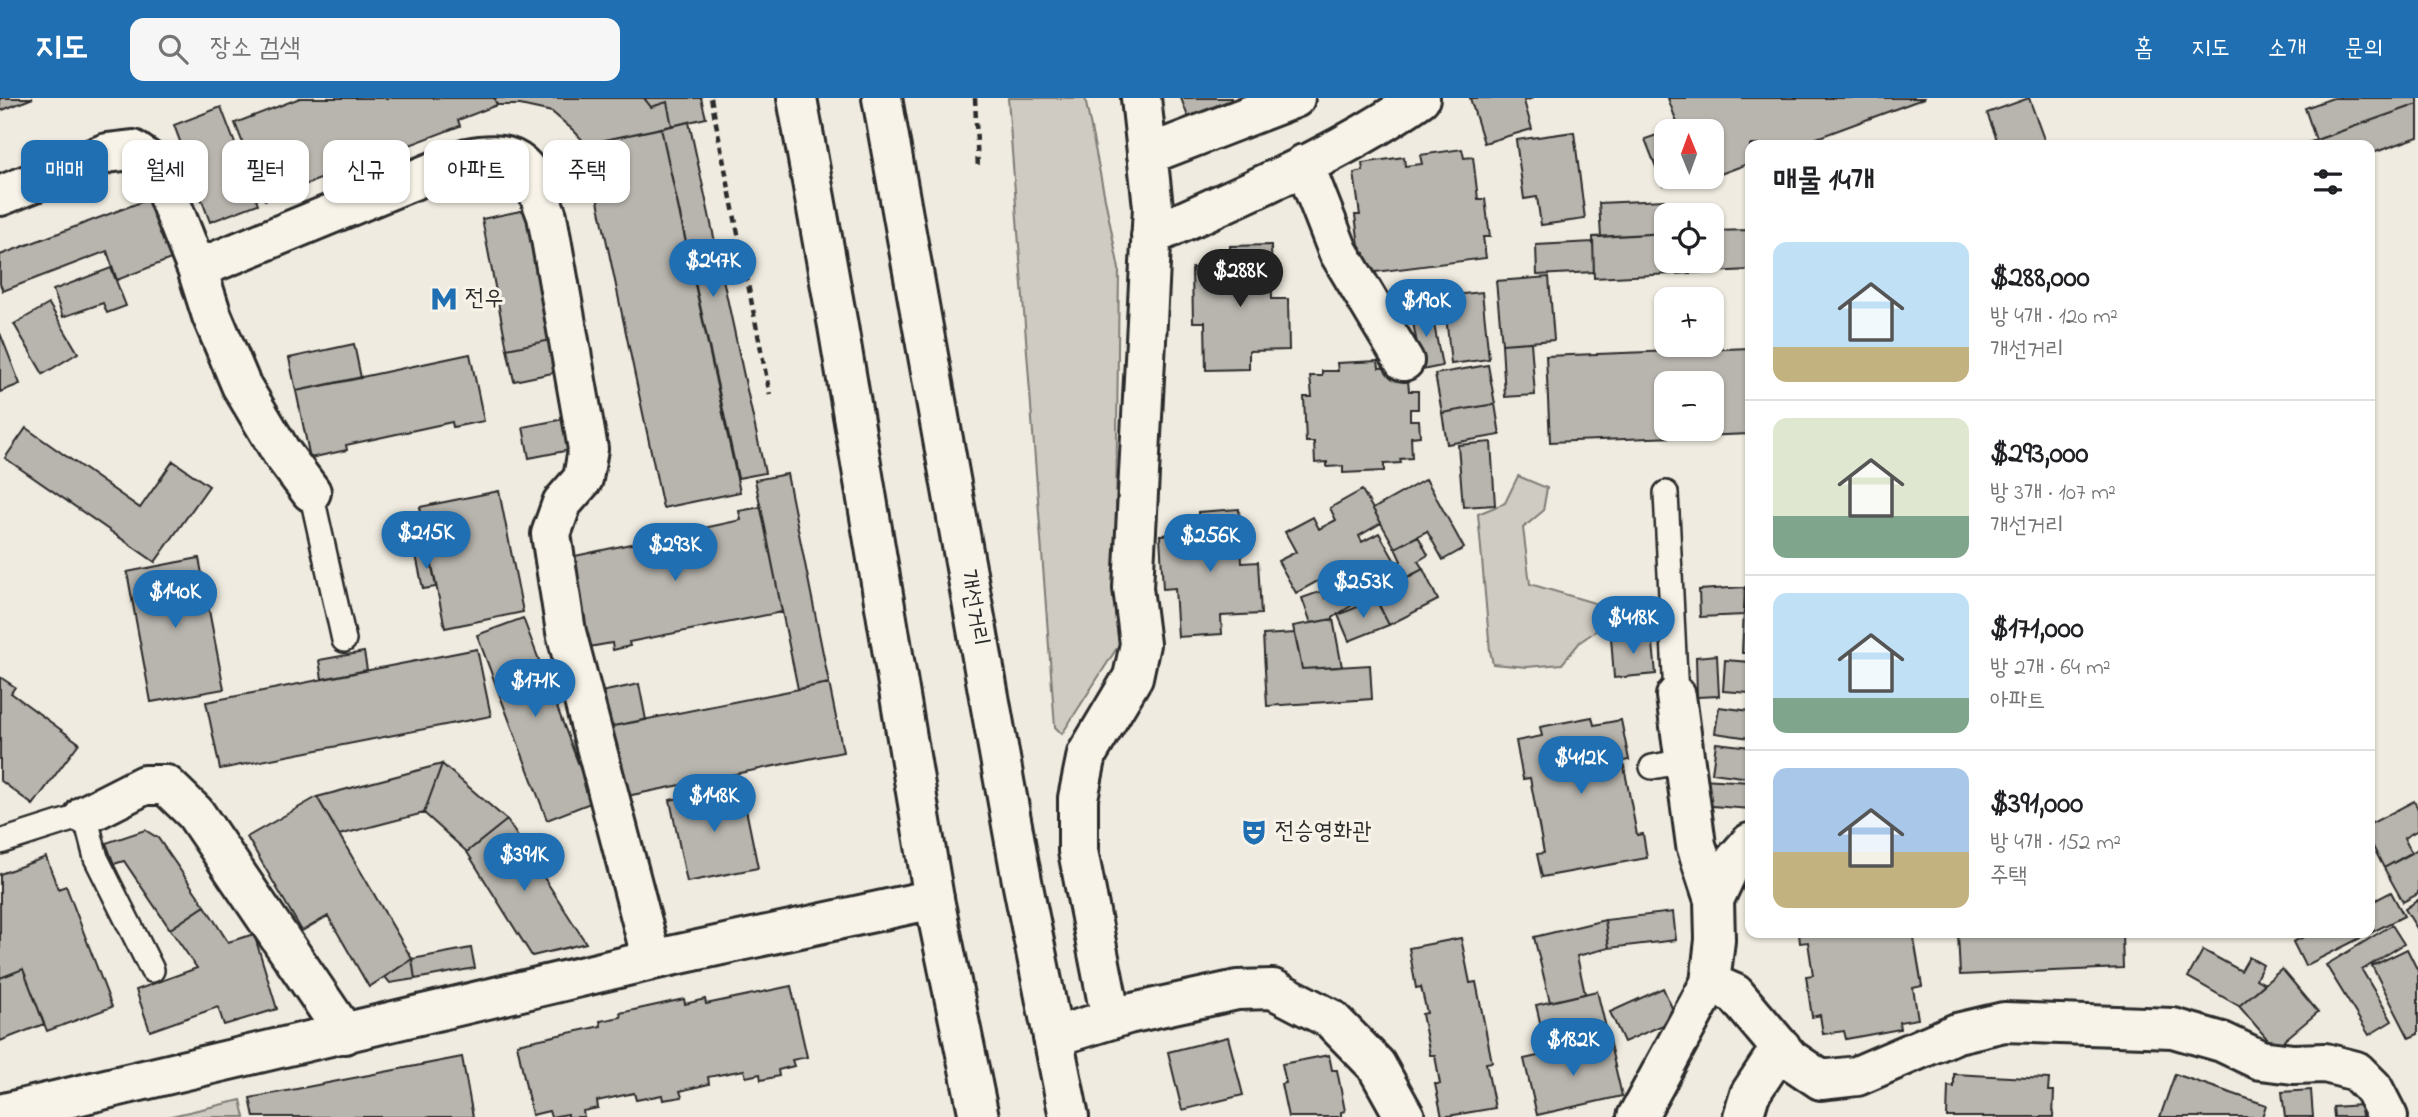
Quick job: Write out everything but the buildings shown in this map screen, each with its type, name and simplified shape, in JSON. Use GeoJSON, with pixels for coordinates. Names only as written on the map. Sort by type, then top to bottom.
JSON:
{"type":"FeatureCollection","features":[{"type":"Feature","properties":{"kind":"street"},"geometry":{"type":"LineString","coordinates":[[797,98],[934,900],[979,1117]]}},
{"type":"Feature","properties":{"kind":"street","name":"개선거리"},"geometry":{"type":"LineString","coordinates":[[882,98],[1020,867],[1069,1117]]}},
{"type":"Feature","properties":{"kind":"street"},"geometry":{"type":"LineString","coordinates":[[1111,1019],[1078,851],[1078,798],[1087,754],[1133,677],[1140,644],[1133,588],[1153,207],[1141,98]]}},
{"type":"Feature","properties":{"kind":"street"},"geometry":{"type":"LineString","coordinates":[[1147,155],[1295,98]]}},
{"type":"Feature","properties":{"kind":"street"},"geometry":{"type":"LineString","coordinates":[[1151,236],[1384,123],[1420,98]]}},
{"type":"Feature","properties":{"kind":"street"},"geometry":{"type":"LineString","coordinates":[[0,196],[107,153],[133,150],[156,166],[240,385],[281,452],[311,492]]}},
{"type":"Feature","properties":{"kind":"street"},"geometry":{"type":"LineString","coordinates":[[197,269],[467,159],[492,154],[522,163],[535,183],[547,216],[588,449],[583,479],[562,503],[551,534],[566,632],[652,960]]}},
{"type":"Feature","properties":{"kind":"street"},"geometry":{"type":"LineString","coordinates":[[1304,164],[1338,251],[1404,361]]}},
{"type":"Feature","properties":{"kind":"street"},"geometry":{"type":"LineString","coordinates":[[1637,1117],[1710,983],[1715,940],[1714,900],[1668,764],[1676,696]]}},
{"type":"Feature","properties":{"kind":"street"},"geometry":{"type":"LineString","coordinates":[[85,815],[144,786],[166,785],[195,813],[345,1034]]}},
{"type":"Feature","properties":{"kind":"street"},"geometry":{"type":"LineString","coordinates":[[1714,900],[1730,866],[1745,849]]}},
{"type":"Feature","properties":{"kind":"street"},"geometry":{"type":"LineString","coordinates":[[0,1114],[652,960],[934,900]]}},
{"type":"Feature","properties":{"kind":"street"},"geometry":{"type":"LineString","coordinates":[[1710,983],[1735,994],[1790,1059],[1821,1080],[1857,1076],[1957,1033],[2004,1022],[2173,1028],[2222,1042],[2260,1060],[2293,1064],[2325,1063],[2356,1071],[2374,1088],[2388,1117]]}},
{"type":"Feature","properties":{"kind":"street"},"geometry":{"type":"LineString","coordinates":[[1053,1037],[1111,1019],[1237,990],[1273,989],[1331,1019],[1376,1065],[1405,1117]]}},
{"type":"Feature","properties":{"kind":"street"},"geometry":{"type":"LineString","coordinates":[[1744,1117],[1750,1094],[1781,1047]]}},
{"type":"Feature","properties":{"kind":"lane"},"geometry":{"type":"LineString","coordinates":[[311,492],[344,640]]}},
{"type":"Feature","properties":{"kind":"lane"},"geometry":{"type":"LineString","coordinates":[[1666,493],[1676,696]]}},
{"type":"Feature","properties":{"kind":"lane"},"geometry":{"type":"LineString","coordinates":[[4,843],[85,815],[96,858],[152,970]]}},
{"type":"Feature","properties":{"kind":"path"},"geometry":{"type":"LineString","coordinates":[[711,98],[770,395]]}},
{"type":"Feature","properties":{"kind":"path"},"geometry":{"type":"LineString","coordinates":[[975,98],[978,169]]}},
{"type":"Feature","properties":{"kind":"shaded area"},"geometry":{"type":"Polygon","coordinates":[[[1008,98],[1085,98],[1119,269],[1115,595],[1122,640],[1062,734],[1055,727],[1008,98]]]}},
{"type":"Feature","properties":{"kind":"shaded area"},"geometry":{"type":"Polygon","coordinates":[[[1518,476],[1547,488],[1543,511],[1523,528],[1530,584],[1618,610],[1607,623],[1580,642],[1562,664],[1527,667],[1493,664],[1478,514],[1505,503],[1518,476]]]}},
{"type":"Feature","properties":{"kind":"shaded area"},"geometry":{"type":"Polygon","coordinates":[[[241,1100],[245,1117],[167,1117],[241,1100]]]}},
{"type":"Feature","properties":{"kind":"place","name":"전우"},"geometry":{"type":"Point","coordinates":[444,299]}},
{"type":"Feature","properties":{"kind":"place","name":"전승영화관"},"geometry":{"type":"Point","coordinates":[1254,832]}}]}
